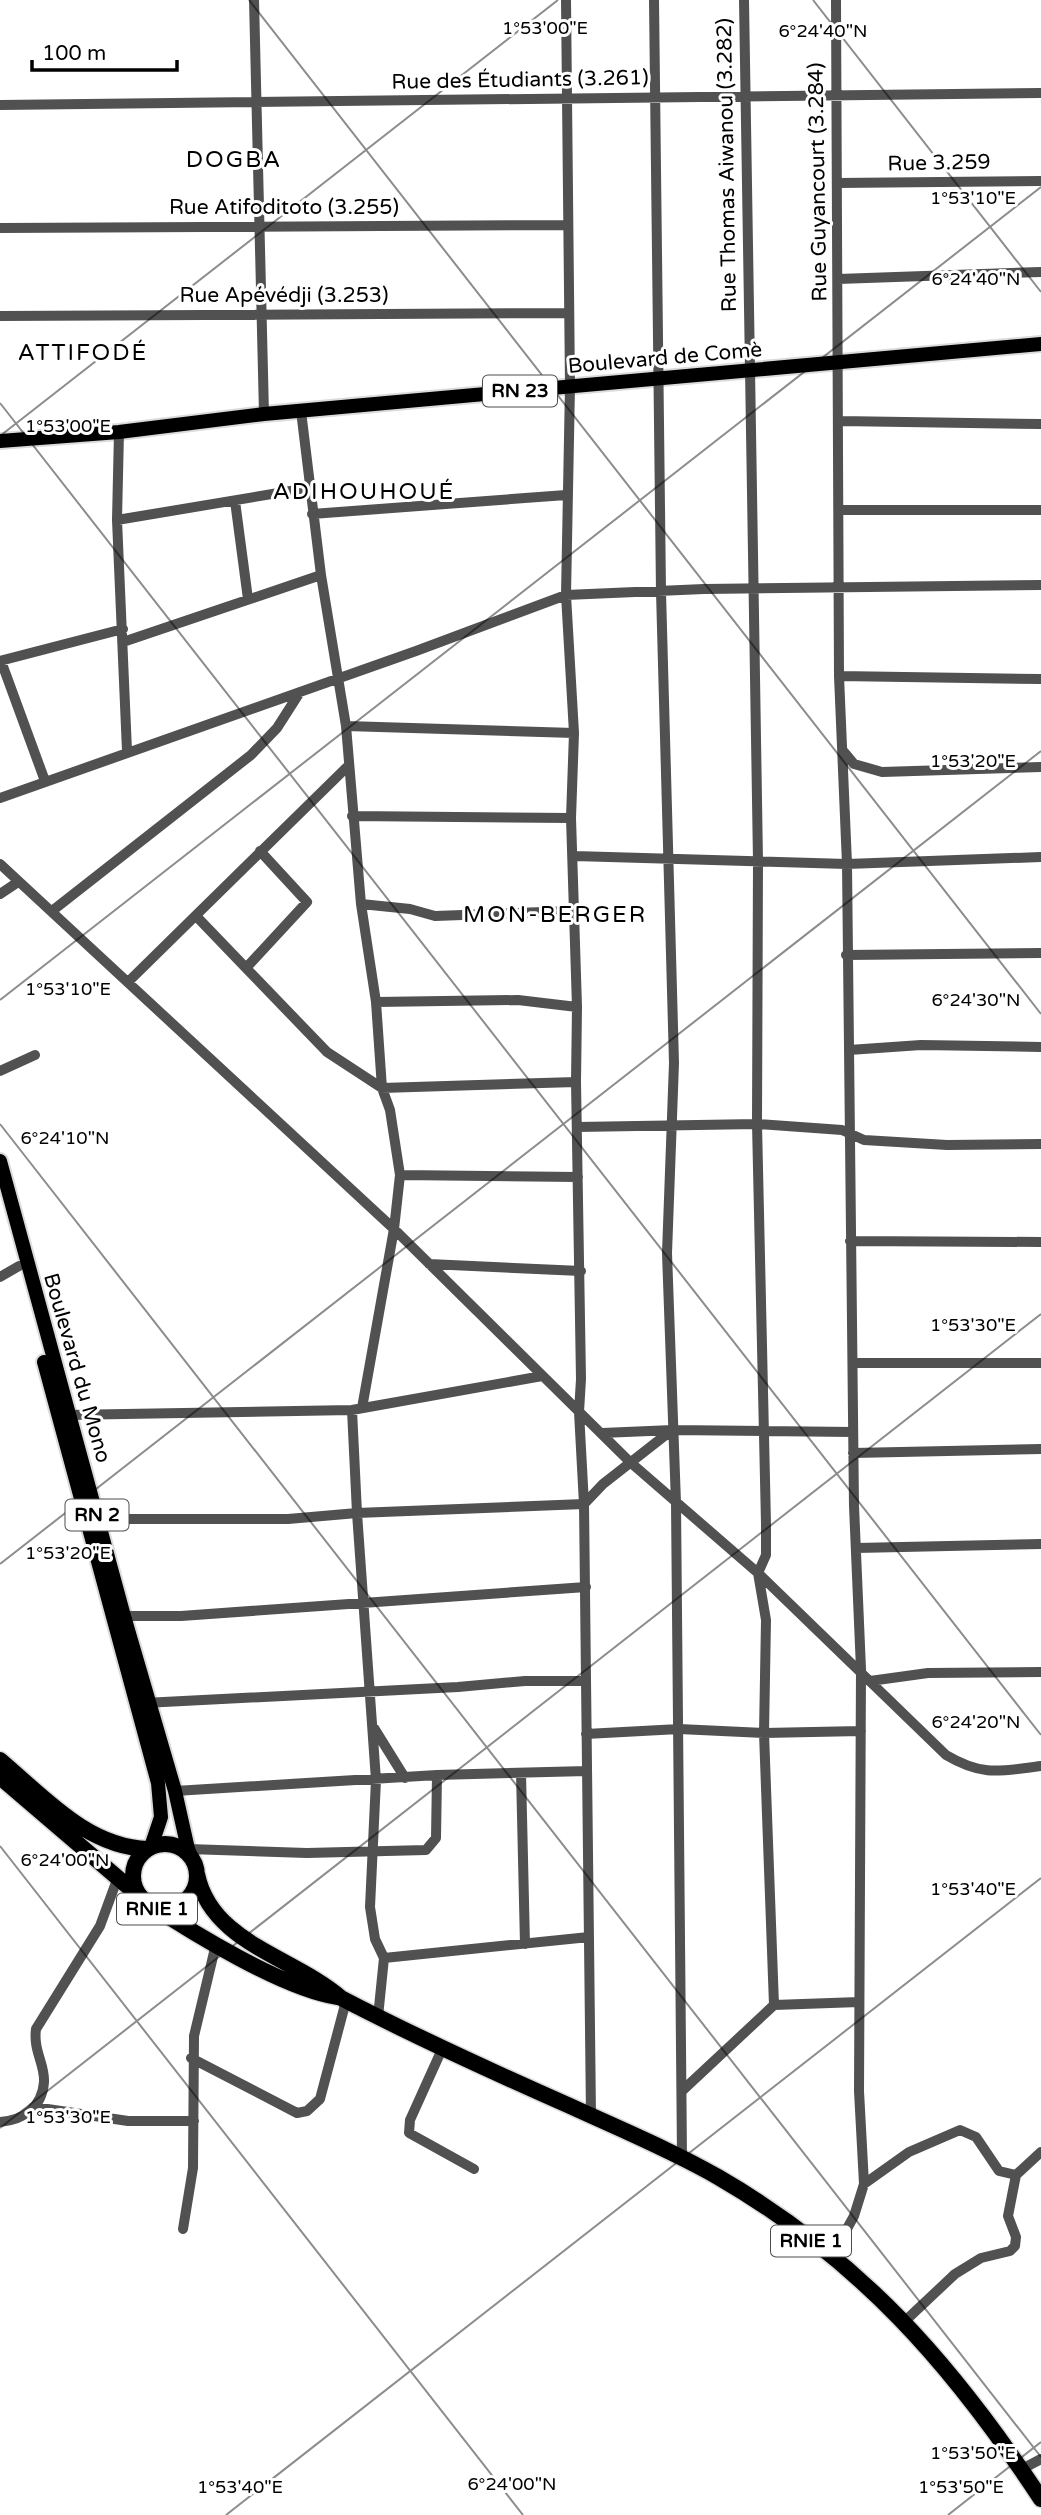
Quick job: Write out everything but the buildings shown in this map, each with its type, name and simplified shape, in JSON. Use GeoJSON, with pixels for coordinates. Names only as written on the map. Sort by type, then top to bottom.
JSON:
{"type":"FeatureCollection","features":[{"type":"Feature","properties":{"kind":"highway"},"geometry":{"type":"LineString","coordinates":[[0,1760],[97,1839],[118,1847],[149,1848],[169,1845],[186,1853],[197,1871],[193,1892],[181,1904],[164,1908],[146,1902],[139,1895],[133,1879],[136,1862],[149,1848]]}},
{"type":"Feature","properties":{"kind":"highway","name":"RNIE 1"},"geometry":{"type":"LineString","coordinates":[[0,1777],[146,1902],[216,1944],[316,1993],[343,1999]]}},
{"type":"Feature","properties":{"kind":"highway","name":"RNIE 1"},"geometry":{"type":"LineString","coordinates":[[197,1871],[201,1892],[235,1932],[317,1979],[343,1999],[682,2157],[762,2205],[832,2256],[905,2321],[948,2369],[1041,2499]]}},
{"type":"Feature","properties":{"kind":"main road","name":"Boulevard de Comè"},"geometry":{"type":"LineString","coordinates":[[0,441],[119,432],[264,414],[1041,344]]}},
{"type":"Feature","properties":{"kind":"main road","name":"Boulevard du Mono"},"geometry":{"type":"LineString","coordinates":[[0,1161],[63,1415]]}},
{"type":"Feature","properties":{"kind":"main road","name":"Boulevard du Mono"},"geometry":{"type":"LineString","coordinates":[[0,1194],[142,1702],[175,1791],[188,1849],[197,1871]]}},
{"type":"Feature","properties":{"kind":"main road","name":"Boulevard du Mono"},"geometry":{"type":"LineString","coordinates":[[142,1702],[162,1808],[149,1848]]}},
{"type":"Feature","properties":{"kind":"street"},"geometry":{"type":"LineString","coordinates":[[254,0],[260,227],[259,315],[264,414]]}},
{"type":"Feature","properties":{"kind":"street"},"geometry":{"type":"LineString","coordinates":[[566,0],[570,386],[566,595],[574,733],[571,818],[575,856],[572,911],[578,1007],[576,1127],[581,1271],[579,1412],[586,1587],[591,2116]]}},
{"type":"Feature","properties":{"kind":"street"},"geometry":{"type":"LineString","coordinates":[[654,0],[661,592],[674,1063],[667,1254],[677,1503],[682,2157]]}},
{"type":"Feature","properties":{"kind":"street","name":"Rue Thomas Aiwanou (3.282)"},"geometry":{"type":"LineString","coordinates":[[744,0],[758,861],[757,1124],[766,1555],[758,1573]]}},
{"type":"Feature","properties":{"kind":"street","name":"Rue Guyancourt (3.284)"},"geometry":{"type":"LineString","coordinates":[[836,0],[840,421],[839,676],[847,864],[853,1453],[861,1669],[859,2091],[864,2184]]}},
{"type":"Feature","properties":{"kind":"street","name":"Rue des Étudiants (3.261)"},"geometry":{"type":"LineString","coordinates":[[0,105],[1041,93]]}},
{"type":"Feature","properties":{"kind":"street","name":"Rue 3.259"},"geometry":{"type":"LineString","coordinates":[[838,183],[1041,181]]}},
{"type":"Feature","properties":{"kind":"street","name":"Rue Atifoditoto (3.255)"},"geometry":{"type":"LineString","coordinates":[[0,228],[568,225]]}},
{"type":"Feature","properties":{"kind":"street"},"geometry":{"type":"LineString","coordinates":[[838,279],[1041,272]]}},
{"type":"Feature","properties":{"kind":"street","name":"Rue Apévédji (3.253)"},"geometry":{"type":"LineString","coordinates":[[0,316],[569,313]]}},
{"type":"Feature","properties":{"kind":"street"},"geometry":{"type":"LineString","coordinates":[[301,411],[308,488],[336,680],[346,726],[347,766],[361,904],[376,1002],[382,1088],[390,1110],[400,1175],[394,1229],[357,1409],[357,1513],[376,1780],[372,1924],[384,1958],[378,2017]]}},
{"type":"Feature","properties":{"kind":"street"},"geometry":{"type":"LineString","coordinates":[[840,421],[1041,424]]}},
{"type":"Feature","properties":{"kind":"street"},"geometry":{"type":"LineString","coordinates":[[119,432],[117,520],[127,751]]}},
{"type":"Feature","properties":{"kind":"street"},"geometry":{"type":"LineString","coordinates":[[117,520],[308,488]]}},
{"type":"Feature","properties":{"kind":"street"},"geometry":{"type":"LineString","coordinates":[[312,514],[566,495]]}},
{"type":"Feature","properties":{"kind":"street"},"geometry":{"type":"LineString","coordinates":[[234,500],[248,599]]}},
{"type":"Feature","properties":{"kind":"street"},"geometry":{"type":"LineString","coordinates":[[839,510],[1041,510]]}},
{"type":"Feature","properties":{"kind":"street"},"geometry":{"type":"LineString","coordinates":[[123,642],[321,575]]}},
{"type":"Feature","properties":{"kind":"street"},"geometry":{"type":"LineString","coordinates":[[0,798],[127,751],[336,680],[566,595],[1041,585]]}},
{"type":"Feature","properties":{"kind":"street"},"geometry":{"type":"LineString","coordinates":[[45,781],[0,661],[123,629]]}},
{"type":"Feature","properties":{"kind":"street"},"geometry":{"type":"LineString","coordinates":[[839,676],[1041,679]]}},
{"type":"Feature","properties":{"kind":"street"},"geometry":{"type":"LineString","coordinates":[[52,911],[251,755],[277,728],[300,692]]}},
{"type":"Feature","properties":{"kind":"street"},"geometry":{"type":"LineString","coordinates":[[346,726],[574,733]]}},
{"type":"Feature","properties":{"kind":"street"},"geometry":{"type":"LineString","coordinates":[[844,751],[854,764],[882,772],[1041,767]]}},
{"type":"Feature","properties":{"kind":"street"},"geometry":{"type":"LineString","coordinates":[[128,982],[197,917],[347,766]]}},
{"type":"Feature","properties":{"kind":"street"},"geometry":{"type":"LineString","coordinates":[[352,816],[571,818]]}},
{"type":"Feature","properties":{"kind":"street"},"geometry":{"type":"LineString","coordinates":[[246,968],[307,902],[260,851]]}},
{"type":"Feature","properties":{"kind":"street"},"geometry":{"type":"LineString","coordinates":[[575,856],[847,864],[1041,858]]}},
{"type":"Feature","properties":{"kind":"street"},"geometry":{"type":"LineString","coordinates":[[0,864],[394,1229],[630,1462],[758,1573],[861,1669],[946,1755],[967,1767],[987,1773],[1041,1766]]}},
{"type":"Feature","properties":{"kind":"street"},"geometry":{"type":"LineString","coordinates":[[0,894],[18,882]]}},
{"type":"Feature","properties":{"kind":"street"},"geometry":{"type":"LineString","coordinates":[[361,904],[410,909],[435,916],[572,911]]}},
{"type":"Feature","properties":{"kind":"street"},"geometry":{"type":"LineString","coordinates":[[197,917],[327,1052],[382,1088],[576,1082]]}},
{"type":"Feature","properties":{"kind":"street"},"geometry":{"type":"LineString","coordinates":[[846,955],[1041,953]]}},
{"type":"Feature","properties":{"kind":"street"},"geometry":{"type":"LineString","coordinates":[[376,1002],[518,1000],[578,1007]]}},
{"type":"Feature","properties":{"kind":"street"},"geometry":{"type":"LineString","coordinates":[[849,1050],[921,1045],[1041,1048]]}},
{"type":"Feature","properties":{"kind":"street"},"geometry":{"type":"LineString","coordinates":[[0,1071],[34,1055]]}},
{"type":"Feature","properties":{"kind":"street"},"geometry":{"type":"LineString","coordinates":[[576,1127],[757,1124],[850,1133],[864,1140],[947,1145],[1041,1144]]}},
{"type":"Feature","properties":{"kind":"street"},"geometry":{"type":"LineString","coordinates":[[400,1175],[578,1177]]}},
{"type":"Feature","properties":{"kind":"street"},"geometry":{"type":"LineString","coordinates":[[850,1241],[1041,1242]]}},
{"type":"Feature","properties":{"kind":"street"},"geometry":{"type":"LineString","coordinates":[[429,1264],[581,1271]]}},
{"type":"Feature","properties":{"kind":"street"},"geometry":{"type":"LineString","coordinates":[[0,1277],[19,1266]]}},
{"type":"Feature","properties":{"kind":"street"},"geometry":{"type":"LineString","coordinates":[[854,1363],[1041,1363]]}},
{"type":"Feature","properties":{"kind":"street"},"geometry":{"type":"LineString","coordinates":[[63,1415],[357,1409],[542,1376]]}},
{"type":"Feature","properties":{"kind":"street"},"geometry":{"type":"LineString","coordinates":[[92,1519],[288,1519],[357,1513],[584,1504],[630,1462],[673,1430]]}},
{"type":"Feature","properties":{"kind":"street"},"geometry":{"type":"LineString","coordinates":[[602,1433],[673,1430],[853,1432]]}},
{"type":"Feature","properties":{"kind":"street"},"geometry":{"type":"LineString","coordinates":[[853,1453],[1041,1449]]}},
{"type":"Feature","properties":{"kind":"street"},"geometry":{"type":"LineString","coordinates":[[856,1548],[1041,1544]]}},
{"type":"Feature","properties":{"kind":"street"},"geometry":{"type":"LineString","coordinates":[[758,1573],[766,1620],[764,1733],[774,2005]]}},
{"type":"Feature","properties":{"kind":"street"},"geometry":{"type":"LineString","coordinates":[[118,1616],[181,1616],[586,1587]]}},
{"type":"Feature","properties":{"kind":"street"},"geometry":{"type":"LineString","coordinates":[[870,1681],[928,1674],[1041,1672]]}},
{"type":"Feature","properties":{"kind":"street"},"geometry":{"type":"LineString","coordinates":[[142,1702],[458,1687],[525,1681],[585,1681]]}},
{"type":"Feature","properties":{"kind":"street"},"geometry":{"type":"LineString","coordinates":[[373,1726],[405,1778]]}},
{"type":"Feature","properties":{"kind":"street"},"geometry":{"type":"LineString","coordinates":[[586,1734],[679,1729],[764,1733],[861,1731]]}},
{"type":"Feature","properties":{"kind":"street"},"geometry":{"type":"LineString","coordinates":[[175,1791],[437,1775],[587,1771]]}},
{"type":"Feature","properties":{"kind":"street"},"geometry":{"type":"LineString","coordinates":[[521,1773],[525,1944]]}},
{"type":"Feature","properties":{"kind":"street"},"geometry":{"type":"LineString","coordinates":[[188,1849],[373,1853],[426,1850],[436,1838],[437,1775]]}},
{"type":"Feature","properties":{"kind":"street"},"geometry":{"type":"LineString","coordinates":[[0,2122],[20,2119],[34,2107],[44,2083],[34,2042],[36,2029],[100,1926],[118,1878]]}},
{"type":"Feature","properties":{"kind":"street"},"geometry":{"type":"LineString","coordinates":[[384,1958],[589,1937]]}},
{"type":"Feature","properties":{"kind":"street"},"geometry":{"type":"LineString","coordinates":[[183,2229],[193,2168],[191,2058],[199,2010],[216,1944]]}},
{"type":"Feature","properties":{"kind":"street"},"geometry":{"type":"LineString","coordinates":[[191,2058],[297,2113],[307,2111],[320,2099],[343,1999]]}},
{"type":"Feature","properties":{"kind":"street"},"geometry":{"type":"LineString","coordinates":[[682,2090],[774,2005],[859,2002]]}},
{"type":"Feature","properties":{"kind":"street"},"geometry":{"type":"LineString","coordinates":[[443,2047],[410,2120],[409,2133],[474,2169]]}},
{"type":"Feature","properties":{"kind":"street"},"geometry":{"type":"LineString","coordinates":[[34,2107],[128,2121],[194,2121]]}},
{"type":"Feature","properties":{"kind":"street"},"geometry":{"type":"LineString","coordinates":[[832,2256],[854,2216],[864,2184],[909,2152],[960,2130],[976,2137],[999,2171],[1016,2175]]}},
{"type":"Feature","properties":{"kind":"street"},"geometry":{"type":"LineString","coordinates":[[905,2321],[955,2274],[981,2258],[1010,2251],[1015,2246],[1008,2217],[1016,2175],[1041,2152]]}},
{"type":"Feature","properties":{"kind":"street"},"geometry":{"type":"LineString","coordinates":[[1022,2469],[1041,2459]]}},
{"type":"Feature","properties":{"kind":"district","name":"DOGBA"},"geometry":{"type":"Point","coordinates":[234,160]}},
{"type":"Feature","properties":{"kind":"district","name":"ATTIFODÉ"},"geometry":{"type":"Point","coordinates":[83,353]}},
{"type":"Feature","properties":{"kind":"district","name":"ADIHOUHOUÉ"},"geometry":{"type":"Point","coordinates":[364,492]}},
{"type":"Feature","properties":{"kind":"district","name":"MON-BERGER"},"geometry":{"type":"Point","coordinates":[555,915]}}]}
